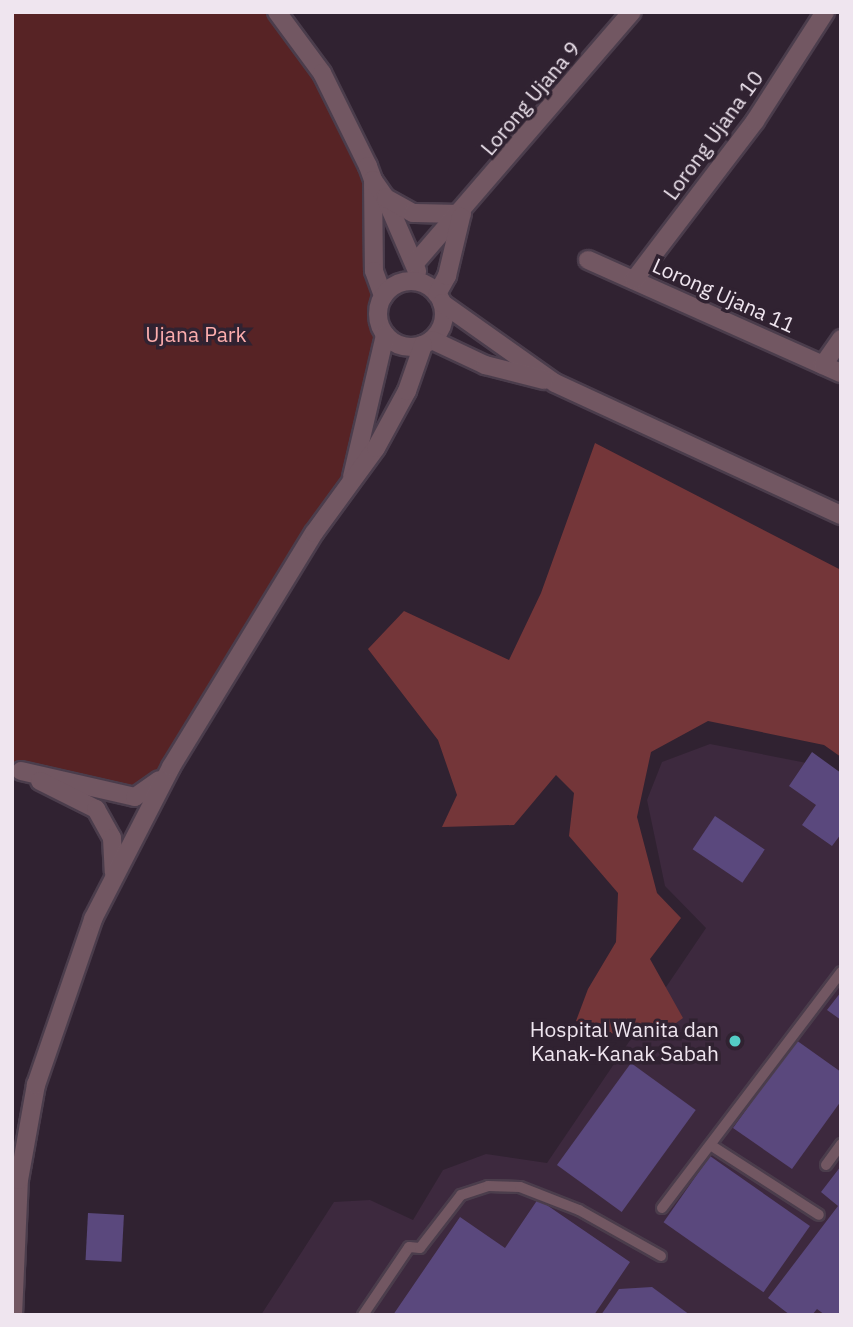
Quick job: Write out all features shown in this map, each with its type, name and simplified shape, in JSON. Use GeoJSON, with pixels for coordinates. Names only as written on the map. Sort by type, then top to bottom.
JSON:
{"type":"FeatureCollection","features":[{"type":"Feature","properties":{"kind":"street"},"geometry":{"type":"LineString","coordinates":[[277,12],[322,72],[373,180],[392,205],[413,213],[462,214]]}},
{"type":"Feature","properties":{"kind":"street","name":"Lorong Ujana 9"},"geometry":{"type":"LineString","coordinates":[[415,263],[462,214],[632,12]]}},
{"type":"Feature","properties":{"kind":"street","name":"Lorong Ujana 10"},"geometry":{"type":"LineString","coordinates":[[634,280],[755,121],[825,12]]}},
{"type":"Feature","properties":{"kind":"street"},"geometry":{"type":"LineString","coordinates":[[352,477],[385,335],[378,316],[383,296],[374,271],[373,180]]}},
{"type":"Feature","properties":{"kind":"street"},"geometry":{"type":"LineString","coordinates":[[385,197],[415,263],[420,283]]}},
{"type":"Feature","properties":{"kind":"street","name":"Lorong Ujana 9"},"geometry":{"type":"LineString","coordinates":[[440,298],[462,214]]}},
{"type":"Feature","properties":{"kind":"street","name":"Lorong Ujana 11"},"geometry":{"type":"LineString","coordinates":[[588,260],[841,373]]}},
{"type":"Feature","properties":{"kind":"street"},"geometry":{"type":"LineString","coordinates":[[383,296],[399,283],[420,283],[555,383]]}},
{"type":"Feature","properties":{"kind":"street"},"geometry":{"type":"LineString","coordinates":[[13,1315],[19,1180],[36,1085],[77,959],[114,872],[171,766],[352,477],[372,455],[407,391],[427,343],[443,323],[440,298]]}},
{"type":"Feature","properties":{"kind":"street"},"geometry":{"type":"LineString","coordinates":[[385,335],[402,346],[427,343],[485,365],[555,383],[841,514]]}},
{"type":"Feature","properties":{"kind":"street"},"geometry":{"type":"LineString","coordinates":[[823,365],[841,339]]}},
{"type":"Feature","properties":{"kind":"street"},"geometry":{"type":"LineString","coordinates":[[17,770],[135,797],[152,789],[171,766]]}},
{"type":"Feature","properties":{"kind":"street"},"geometry":{"type":"LineString","coordinates":[[17,770],[96,809],[112,838],[114,872]]}},
{"type":"Feature","properties":{"kind":"lane"},"geometry":{"type":"LineString","coordinates":[[662,1208],[712,1146],[765,1068],[841,972]]}},
{"type":"Feature","properties":{"kind":"lane"},"geometry":{"type":"LineString","coordinates":[[826,1165],[841,1144]]}},
{"type":"Feature","properties":{"kind":"lane"},"geometry":{"type":"LineString","coordinates":[[712,1146],[819,1215]]}},
{"type":"Feature","properties":{"kind":"lane"},"geometry":{"type":"LineString","coordinates":[[363,1315],[409,1247],[420,1248],[461,1195],[488,1186],[520,1187],[579,1210],[660,1256]]}},
{"type":"Feature","properties":{"kind":"shaded area"},"geometry":{"type":"Polygon","coordinates":[[[595,443],[841,570],[841,757],[824,745],[708,721],[651,752],[637,817],[657,893],[681,918],[650,959],[683,1018],[662,1033],[623,1037],[576,1021],[588,989],[616,942],[618,893],[569,836],[574,793],[556,775],[514,825],[442,827],[457,795],[438,740],[368,649],[404,611],[509,660],[541,593],[595,443]]]}},
{"type":"Feature","properties":{"kind":"shaded area","name":"Hospital Wanita dan Kanak-Kanak Sabah"},"geometry":{"type":"Polygon","coordinates":[[[710,744],[822,766],[841,778],[841,1315],[261,1315],[334,1202],[370,1200],[413,1220],[443,1170],[486,1154],[547,1163],[706,928],[665,886],[647,800],[662,762],[710,744]]]}},
{"type":"Feature","properties":{"kind":"green space","name":"Ujana Park"},"geometry":{"type":"Polygon","coordinates":[[[12,12],[277,12],[368,166],[383,296],[378,316],[385,335],[355,459],[171,767],[135,797],[12,768],[12,12]]]}},
{"type":"Feature","properties":{"kind":"building"},"geometry":{"type":"Polygon","coordinates":[[[812,752],[841,773],[841,834],[832,846],[802,825],[816,805],[789,786],[812,752]]]}},
{"type":"Feature","properties":{"kind":"building"},"geometry":{"type":"Polygon","coordinates":[[[715,816],[765,850],[742,883],[693,849],[715,816]]]}},
{"type":"Feature","properties":{"kind":"building"},"geometry":{"type":"Polygon","coordinates":[[[841,992],[841,1020],[827,1010],[841,992]]]}},
{"type":"Feature","properties":{"kind":"building"},"geometry":{"type":"Polygon","coordinates":[[[796,1040],[841,1072],[841,1101],[792,1169],[733,1128],[796,1040]]]}},
{"type":"Feature","properties":{"kind":"building"},"geometry":{"type":"Polygon","coordinates":[[[631,1063],[696,1110],[622,1212],[557,1165],[631,1063]]]}},
{"type":"Feature","properties":{"kind":"building"},"geometry":{"type":"Polygon","coordinates":[[[710,1156],[810,1226],[763,1292],[664,1222],[710,1156]]]}},
{"type":"Feature","properties":{"kind":"building"},"geometry":{"type":"Polygon","coordinates":[[[841,1166],[841,1315],[825,1315],[817,1309],[812,1315],[790,1315],[768,1298],[838,1206],[821,1192],[841,1166]]]}},
{"type":"Feature","properties":{"kind":"building"},"geometry":{"type":"Polygon","coordinates":[[[538,1199],[630,1262],[594,1315],[393,1315],[460,1217],[505,1248],[538,1199]]]}},
{"type":"Feature","properties":{"kind":"building"},"geometry":{"type":"Polygon","coordinates":[[[88,1213],[124,1215],[121,1262],[86,1260],[88,1213]]]}},
{"type":"Feature","properties":{"kind":"building"},"geometry":{"type":"Polygon","coordinates":[[[652,1287],[690,1315],[601,1315],[619,1289],[652,1287]]]}},
{"type":"Feature","properties":{"kind":"place","name":"Hospital Wanita dan Kanak-Kanak Sabah"},"geometry":{"type":"Point","coordinates":[735,1041]}}]}
